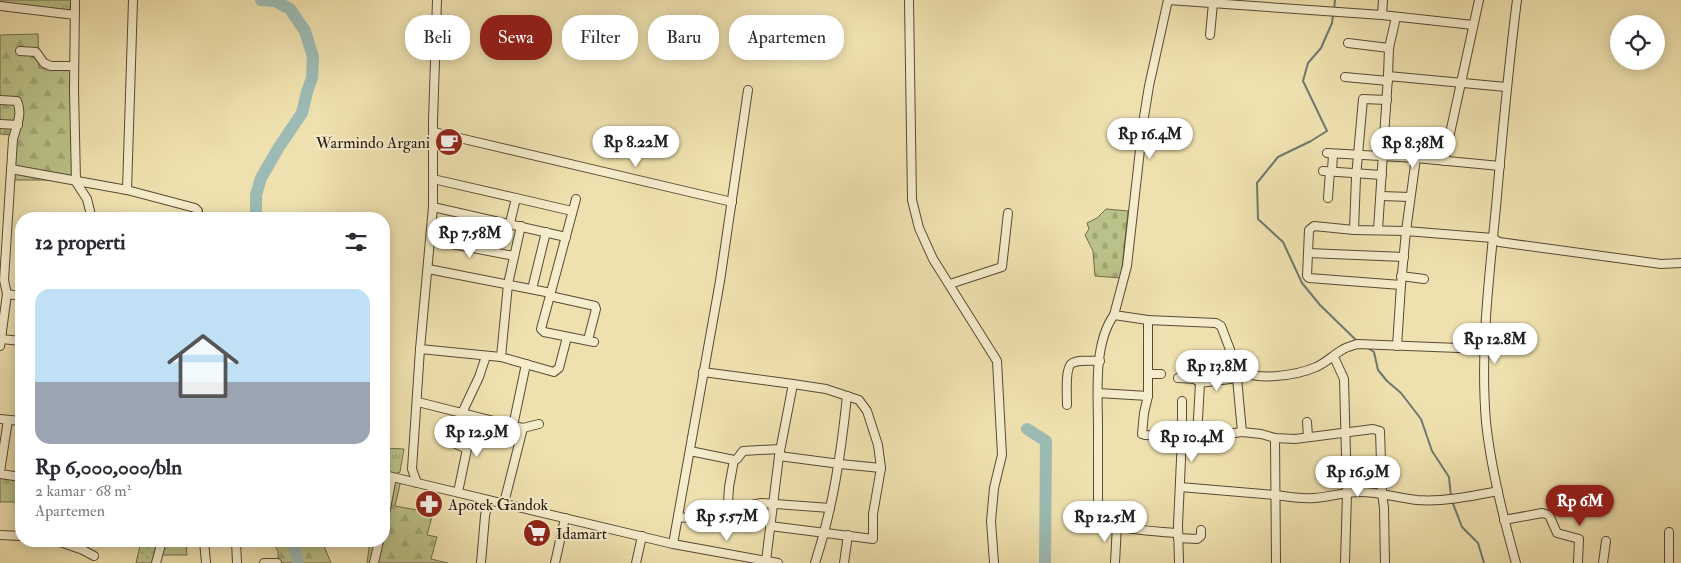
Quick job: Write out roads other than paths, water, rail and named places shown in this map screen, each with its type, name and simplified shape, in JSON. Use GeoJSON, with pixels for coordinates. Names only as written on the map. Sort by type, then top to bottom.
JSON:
{"type":"FeatureCollection","features":[{"type":"Feature","properties":{"kind":"street"},"geometry":{"type":"LineString","coordinates":[[76,0],[74,66],[76,182],[87,199],[90,212]]}},
{"type":"Feature","properties":{"kind":"street"},"geometry":{"type":"LineString","coordinates":[[127,190],[133,0]]}},
{"type":"Feature","properties":{"kind":"street"},"geometry":{"type":"LineString","coordinates":[[417,482],[412,468],[418,402],[420,349],[433,207],[437,0]]}},
{"type":"Feature","properties":{"kind":"street"},"geometry":{"type":"LineString","coordinates":[[909,0],[912,200],[919,228],[933,258],[997,361],[1002,455],[994,488],[991,521],[994,563]]}},
{"type":"Feature","properties":{"kind":"street"},"geometry":{"type":"LineString","coordinates":[[1201,530],[1200,536],[1197,539],[1117,525],[1103,519],[1098,500],[1098,393],[1104,332],[1114,315],[1127,266],[1145,114],[1168,0],[1382,15],[1473,25]]}},
{"type":"Feature","properties":{"kind":"street"},"geometry":{"type":"LineString","coordinates":[[1382,15],[1383,0]]}},
{"type":"Feature","properties":{"kind":"street"},"geometry":{"type":"LineString","coordinates":[[1444,161],[1479,0]]}},
{"type":"Feature","properties":{"kind":"street"},"geometry":{"type":"LineString","coordinates":[[1516,563],[1504,520],[1486,423],[1484,349],[1506,87],[1517,0]]}},
{"type":"Feature","properties":{"kind":"street"},"geometry":{"type":"LineString","coordinates":[[1210,35],[1213,4]]}},
{"type":"Feature","properties":{"kind":"street"},"geometry":{"type":"LineString","coordinates":[[0,6],[75,15]]}},
{"type":"Feature","properties":{"kind":"street"},"geometry":{"type":"LineString","coordinates":[[1378,230],[1384,156],[1389,48],[1396,17]]}},
{"type":"Feature","properties":{"kind":"street"},"geometry":{"type":"LineString","coordinates":[[1348,44],[1389,48]]}},
{"type":"Feature","properties":{"kind":"street"},"geometry":{"type":"LineString","coordinates":[[20,51],[36,52],[44,63],[51,66],[74,66]]}},
{"type":"Feature","properties":{"kind":"street"},"geometry":{"type":"LineString","coordinates":[[1345,77],[1388,78],[1506,87]]}},
{"type":"Feature","properties":{"kind":"street"},"geometry":{"type":"LineString","coordinates":[[672,544],[720,281],[748,90]]}},
{"type":"Feature","properties":{"kind":"street"},"geometry":{"type":"LineString","coordinates":[[1354,230],[1363,99],[1386,100]]}},
{"type":"Feature","properties":{"kind":"street"},"geometry":{"type":"LineString","coordinates":[[0,100],[18,102],[20,112],[13,139],[2,280],[7,294],[0,342],[15,341]]}},
{"type":"Feature","properties":{"kind":"street"},"geometry":{"type":"LineString","coordinates":[[0,124],[18,125]]}},
{"type":"Feature","properties":{"kind":"street"},"geometry":{"type":"LineString","coordinates":[[434,132],[732,202]]}},
{"type":"Feature","properties":{"kind":"street"},"geometry":{"type":"LineString","coordinates":[[1328,198],[1330,153],[1416,158],[1500,166]]}},
{"type":"Feature","properties":{"kind":"street"},"geometry":{"type":"LineString","coordinates":[[1397,346],[1401,280],[1416,158]]}},
{"type":"Feature","properties":{"kind":"street"},"geometry":{"type":"LineString","coordinates":[[11,169],[127,190],[195,208],[198,212]]}},
{"type":"Feature","properties":{"kind":"street"},"geometry":{"type":"LineString","coordinates":[[1328,171],[1382,174]]}},
{"type":"Feature","properties":{"kind":"street"},"geometry":{"type":"LineString","coordinates":[[433,179],[572,212]]}},
{"type":"Feature","properties":{"kind":"street"},"geometry":{"type":"LineString","coordinates":[[0,184],[10,185]]}},
{"type":"Feature","properties":{"kind":"street"},"geometry":{"type":"LineString","coordinates":[[1381,196],[1410,197]]}},
{"type":"Feature","properties":{"kind":"street"},"geometry":{"type":"LineString","coordinates":[[510,223],[516,198]]}},
{"type":"Feature","properties":{"kind":"street"},"geometry":{"type":"LineString","coordinates":[[428,269],[532,289],[550,295],[595,306],[591,341],[542,331],[541,328],[550,295],[566,237],[572,212],[576,199]]}},
{"type":"Feature","properties":{"kind":"street"},"geometry":{"type":"LineString","coordinates":[[433,207],[566,237]]}},
{"type":"Feature","properties":{"kind":"street"},"geometry":{"type":"LineString","coordinates":[[950,284],[1002,267],[1008,214]]}},
{"type":"Feature","properties":{"kind":"street"},"geometry":{"type":"LineString","coordinates":[[500,357],[508,284],[520,226]]}},
{"type":"Feature","properties":{"kind":"street"},"geometry":{"type":"LineString","coordinates":[[1424,279],[1310,278],[1307,276],[1309,230],[1314,226],[1493,238],[1499,242],[1593,256],[1661,264],[1681,263]]}},
{"type":"Feature","properties":{"kind":"street"},"geometry":{"type":"LineString","coordinates":[[532,289],[546,232]]}},
{"type":"Feature","properties":{"kind":"street"},"geometry":{"type":"LineString","coordinates":[[431,240],[514,256]]}},
{"type":"Feature","properties":{"kind":"street"},"geometry":{"type":"LineString","coordinates":[[1308,253],[1404,256]]}},
{"type":"Feature","properties":{"kind":"street"},"geometry":{"type":"LineString","coordinates":[[7,294],[15,295]]}},
{"type":"Feature","properties":{"kind":"street"},"geometry":{"type":"LineString","coordinates":[[1114,315],[1148,320],[1216,323],[1221,326],[1238,374],[1242,432]]}},
{"type":"Feature","properties":{"kind":"street"},"geometry":{"type":"LineString","coordinates":[[1148,320],[1148,396],[1142,434],[1145,436],[1197,438],[1226,436],[1242,432],[1275,438],[1295,439],[1373,429],[1380,431],[1385,563]]}},
{"type":"Feature","properties":{"kind":"street"},"geometry":{"type":"LineString","coordinates":[[420,349],[500,357],[554,372],[559,368],[567,337]]}},
{"type":"Feature","properties":{"kind":"street"},"geometry":{"type":"LineString","coordinates":[[1178,378],[1195,379],[1200,382],[1238,374],[1273,376],[1302,372],[1316,368],[1334,357],[1342,349],[1357,344],[1484,349]]}},
{"type":"Feature","properties":{"kind":"street"},"geometry":{"type":"LineString","coordinates":[[458,492],[467,449],[454,443],[462,413],[479,377],[486,356]]}},
{"type":"Feature","properties":{"kind":"street"},"geometry":{"type":"LineString","coordinates":[[1334,357],[1344,379],[1347,493],[1346,563]]}},
{"type":"Feature","properties":{"kind":"street"},"geometry":{"type":"LineString","coordinates":[[1067,405],[1070,366],[1073,363],[1079,362],[1100,361]]}},
{"type":"Feature","properties":{"kind":"street"},"geometry":{"type":"LineString","coordinates":[[513,426],[526,364]]}},
{"type":"Feature","properties":{"kind":"street"},"geometry":{"type":"LineString","coordinates":[[703,372],[826,389],[859,400],[867,411],[878,445],[881,468],[873,514],[873,539],[770,526]]}},
{"type":"Feature","properties":{"kind":"street"},"geometry":{"type":"LineString","coordinates":[[1149,374],[1161,374]]}},
{"type":"Feature","properties":{"kind":"street"},"geometry":{"type":"LineString","coordinates":[[1197,438],[1200,382]]}},
{"type":"Feature","properties":{"kind":"street"},"geometry":{"type":"LineString","coordinates":[[766,561],[780,453],[793,384]]}},
{"type":"Feature","properties":{"kind":"street"},"geometry":{"type":"LineString","coordinates":[[1098,393],[1148,396]]}},
{"type":"Feature","properties":{"kind":"street"},"geometry":{"type":"LineString","coordinates":[[815,563],[825,532],[840,464],[847,396]]}},
{"type":"Feature","properties":{"kind":"street"},"geometry":{"type":"LineString","coordinates":[[418,402],[523,428],[539,424]]}},
{"type":"Feature","properties":{"kind":"street"},"geometry":{"type":"LineString","coordinates":[[1179,563],[1178,536],[1182,402]]}},
{"type":"Feature","properties":{"kind":"street"},"geometry":{"type":"LineString","coordinates":[[4,419],[0,473],[15,476]]}},
{"type":"Feature","properties":{"kind":"street"},"geometry":{"type":"LineString","coordinates":[[1307,422],[1308,437]]}},
{"type":"Feature","properties":{"kind":"street"},"geometry":{"type":"LineString","coordinates":[[504,503],[523,428]]}},
{"type":"Feature","properties":{"kind":"street"},"geometry":{"type":"LineString","coordinates":[[1275,438],[1276,563]]}},
{"type":"Feature","properties":{"kind":"street"},"geometry":{"type":"LineString","coordinates":[[690,451],[734,460]]}},
{"type":"Feature","properties":{"kind":"street"},"geometry":{"type":"LineString","coordinates":[[727,522],[729,487],[734,460],[743,451],[780,453],[840,464],[881,468]]}},
{"type":"Feature","properties":{"kind":"street"},"geometry":{"type":"LineString","coordinates":[[403,479],[412,468]]}},
{"type":"Feature","properties":{"kind":"street"},"geometry":{"type":"LineString","coordinates":[[390,476],[672,544],[778,563]]}},
{"type":"Feature","properties":{"kind":"street"},"geometry":{"type":"LineString","coordinates":[[1180,487],[1276,495],[1290,498],[1315,498],[1347,493],[1382,493],[1418,500],[1444,499],[1498,491]]}},
{"type":"Feature","properties":{"kind":"street"},"geometry":{"type":"LineString","coordinates":[[481,563],[488,500]]}},
{"type":"Feature","properties":{"kind":"street"},"geometry":{"type":"LineString","coordinates":[[727,522],[733,514],[753,504],[773,503],[830,508]]}},
{"type":"Feature","properties":{"kind":"street"},"geometry":{"type":"LineString","coordinates":[[1504,520],[1542,513],[1550,515],[1557,533],[1578,539],[1578,563]]}},
{"type":"Feature","properties":{"kind":"street"},"geometry":{"type":"LineString","coordinates":[[678,516],[727,522]]}},
{"type":"Feature","properties":{"kind":"street"},"geometry":{"type":"LineString","coordinates":[[555,563],[565,518]]}},
{"type":"Feature","properties":{"kind":"street"},"geometry":{"type":"LineString","coordinates":[[1115,563],[1117,525]]}},
{"type":"Feature","properties":{"kind":"street"},"geometry":{"type":"LineString","coordinates":[[1669,532],[1669,563]]}},
{"type":"Feature","properties":{"kind":"street"},"geometry":{"type":"LineString","coordinates":[[0,535],[15,536]]}},
{"type":"Feature","properties":{"kind":"street"},"geometry":{"type":"LineString","coordinates":[[636,563],[642,536]]}},
{"type":"Feature","properties":{"kind":"street"},"geometry":{"type":"LineString","coordinates":[[844,563],[848,536]]}},
{"type":"Feature","properties":{"kind":"street"},"geometry":{"type":"LineString","coordinates":[[1603,563],[1606,541]]}},
{"type":"Feature","properties":{"kind":"street"},"geometry":{"type":"LineString","coordinates":[[74,547],[94,556]]}},
{"type":"Feature","properties":{"kind":"street"},"geometry":{"type":"LineString","coordinates":[[156,563],[160,547]]}},
{"type":"Feature","properties":{"kind":"street"},"geometry":{"type":"LineString","coordinates":[[205,547],[206,563]]}},
{"type":"Feature","properties":{"kind":"street"},"geometry":{"type":"LineString","coordinates":[[236,547],[237,563]]}},
{"type":"Feature","properties":{"kind":"street"},"geometry":{"type":"LineString","coordinates":[[374,563],[378,547]]}},
{"type":"Feature","properties":{"kind":"street"},"geometry":{"type":"LineString","coordinates":[[264,563],[275,563]]}},
{"type":"Feature","properties":{"kind":"waterway"},"geometry":{"type":"LineString","coordinates":[[256,212],[256,195],[261,178],[302,113],[312,78],[313,57],[305,31],[290,9],[275,1],[261,0]]}},
{"type":"Feature","properties":{"kind":"waterway"},"geometry":{"type":"LineString","coordinates":[[1334,10],[1335,0]]}},
{"type":"Feature","properties":{"kind":"waterway"},"geometry":{"type":"LineString","coordinates":[[1333,15],[1332,23],[1321,48],[1308,63],[1303,81],[1327,131],[1278,157],[1257,183],[1258,219],[1283,242],[1302,283],[1320,305],[1358,342]]}},
{"type":"Feature","properties":{"kind":"waterway"},"geometry":{"type":"LineString","coordinates":[[1368,348],[1374,352],[1378,370],[1401,393],[1421,419],[1432,451],[1449,477],[1451,497]]}},
{"type":"Feature","properties":{"kind":"waterway"},"geometry":{"type":"LineString","coordinates":[[1027,429],[1046,441],[1045,563]]}},
{"type":"Feature","properties":{"kind":"waterway"},"geometry":{"type":"LineString","coordinates":[[1452,501],[1462,527],[1478,543],[1484,563]]}},
{"type":"Feature","properties":{"kind":"waterway"},"geometry":{"type":"LineString","coordinates":[[294,547],[298,563]]}},
{"type":"Feature","properties":{"kind":"place","name":"Warmindo Argani"},"geometry":{"type":"Point","coordinates":[449,142]}},
{"type":"Feature","properties":{"kind":"place","name":"Apotek Gandok"},"geometry":{"type":"Point","coordinates":[429,504]}},
{"type":"Feature","properties":{"kind":"place","name":"Idamart"},"geometry":{"type":"Point","coordinates":[537,533]}}]}
